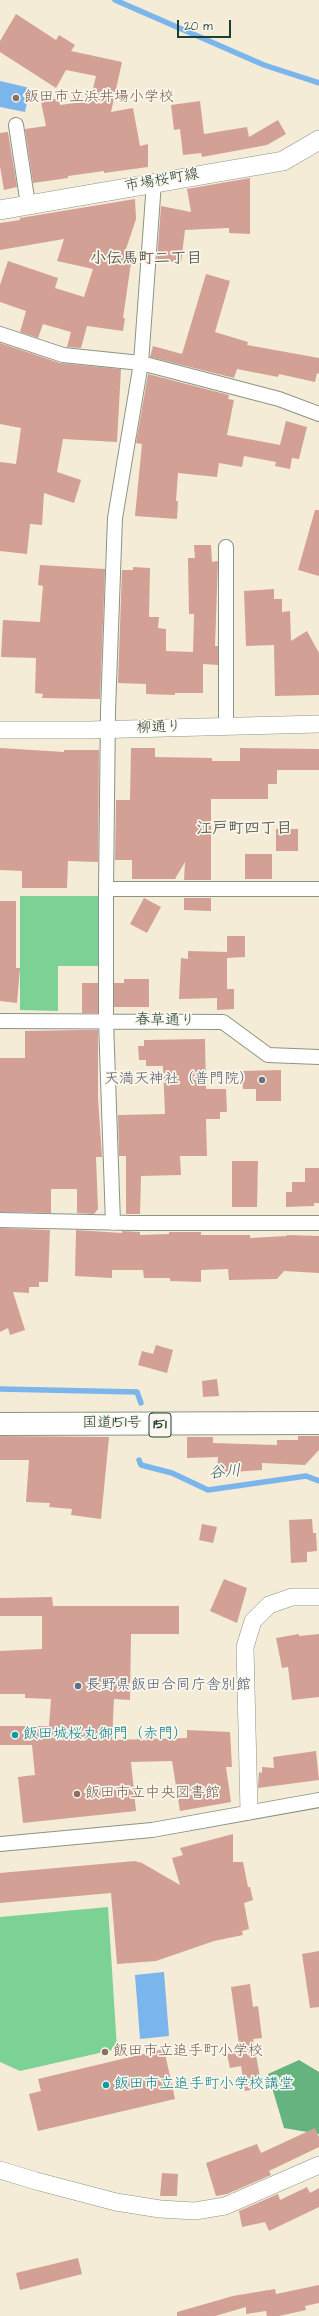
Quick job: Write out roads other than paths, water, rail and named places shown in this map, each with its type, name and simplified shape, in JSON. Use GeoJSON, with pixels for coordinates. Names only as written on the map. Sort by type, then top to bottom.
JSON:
{"type":"FeatureCollection","features":[{"type":"Feature","properties":{"kind":"highway","name":"国道151号"},"geometry":{"type":"LineString","coordinates":[[0,1424],[319,1423]]}},
{"type":"Feature","properties":{"kind":"main road","name":"市場桜町線"},"geometry":{"type":"LineString","coordinates":[[0,210],[154,182],[283,161],[316,142]]}},
{"type":"Feature","properties":{"kind":"street"},"geometry":{"type":"LineString","coordinates":[[16,125],[28,205]]}},
{"type":"Feature","properties":{"kind":"street"},"geometry":{"type":"LineString","coordinates":[[113,1223],[106,1021],[106,889],[108,729],[115,518],[141,363],[154,182]]}},
{"type":"Feature","properties":{"kind":"street"},"geometry":{"type":"LineString","coordinates":[[0,334],[63,355],[141,363],[279,399],[319,414]]}},
{"type":"Feature","properties":{"kind":"street"},"geometry":{"type":"LineString","coordinates":[[226,547],[226,726]]}},
{"type":"Feature","properties":{"kind":"street","name":"柳通り"},"geometry":{"type":"LineString","coordinates":[[0,730],[319,724]]}},
{"type":"Feature","properties":{"kind":"street"},"geometry":{"type":"LineString","coordinates":[[106,889],[319,889]]}},
{"type":"Feature","properties":{"kind":"street","name":"春草通り"},"geometry":{"type":"LineString","coordinates":[[0,1021],[223,1022],[268,1055],[319,1056]]}},
{"type":"Feature","properties":{"kind":"street"},"geometry":{"type":"LineString","coordinates":[[0,1220],[113,1223],[319,1223]]}},
{"type":"Feature","properties":{"kind":"street"},"geometry":{"type":"LineString","coordinates":[[249,1811],[245,1647],[252,1622],[269,1605],[292,1596],[319,1597]]}},
{"type":"Feature","properties":{"kind":"street"},"geometry":{"type":"LineString","coordinates":[[0,1844],[152,1830],[249,1811],[319,1800]]}},
{"type":"Feature","properties":{"kind":"street"},"geometry":{"type":"LineString","coordinates":[[0,2170],[36,2182],[116,2202],[160,2209],[194,2211],[225,2206],[319,2165]]}},
{"type":"Feature","properties":{"kind":"water"},"geometry":{"type":"Polygon","coordinates":[[[0,81],[30,88],[25,112],[0,107],[0,81]]]}},
{"type":"Feature","properties":{"kind":"water"},"geometry":{"type":"Polygon","coordinates":[[[164,1972],[169,2036],[140,2039],[135,1975],[164,1972]]]}},
{"type":"Feature","properties":{"kind":"waterway"},"geometry":{"type":"LineString","coordinates":[[115,0],[264,65],[319,83]]}},
{"type":"Feature","properties":{"kind":"waterway","name":"谷川"},"geometry":{"type":"LineString","coordinates":[[0,1389],[137,1392],[141,1403]]}},
{"type":"Feature","properties":{"kind":"waterway","name":"谷川"},"geometry":{"type":"LineString","coordinates":[[139,1460],[141,1465],[172,1473],[208,1490],[306,1476],[319,1481]]}},
{"type":"Feature","properties":{"kind":"place","name":"飯田市立浜井場小学校"},"geometry":{"type":"Point","coordinates":[16,98]}},
{"type":"Feature","properties":{"kind":"place","name":"天満天神社（普門院）"},"geometry":{"type":"Point","coordinates":[262,1080]}},
{"type":"Feature","properties":{"kind":"place","name":"長野県飯田合同庁舎別館"},"geometry":{"type":"Point","coordinates":[78,1686]}},
{"type":"Feature","properties":{"kind":"place","name":"飯田城桜丸御門（赤門）"},"geometry":{"type":"Point","coordinates":[15,1735]}},
{"type":"Feature","properties":{"kind":"place","name":"飯田市立中央図書館"},"geometry":{"type":"Point","coordinates":[77,1794]}},
{"type":"Feature","properties":{"kind":"place","name":"飯田市立追手町小学校"},"geometry":{"type":"Point","coordinates":[105,2052]}},
{"type":"Feature","properties":{"kind":"place","name":"飯田市立追手町小学校講堂"},"geometry":{"type":"Point","coordinates":[106,2085]}},
{"type":"Feature","properties":{"kind":"district","name":"小伝馬町二丁目"},"geometry":{"type":"Point","coordinates":[146,260]}},
{"type":"Feature","properties":{"kind":"district","name":"江戸町四丁目"},"geometry":{"type":"Point","coordinates":[244,830]}}]}
